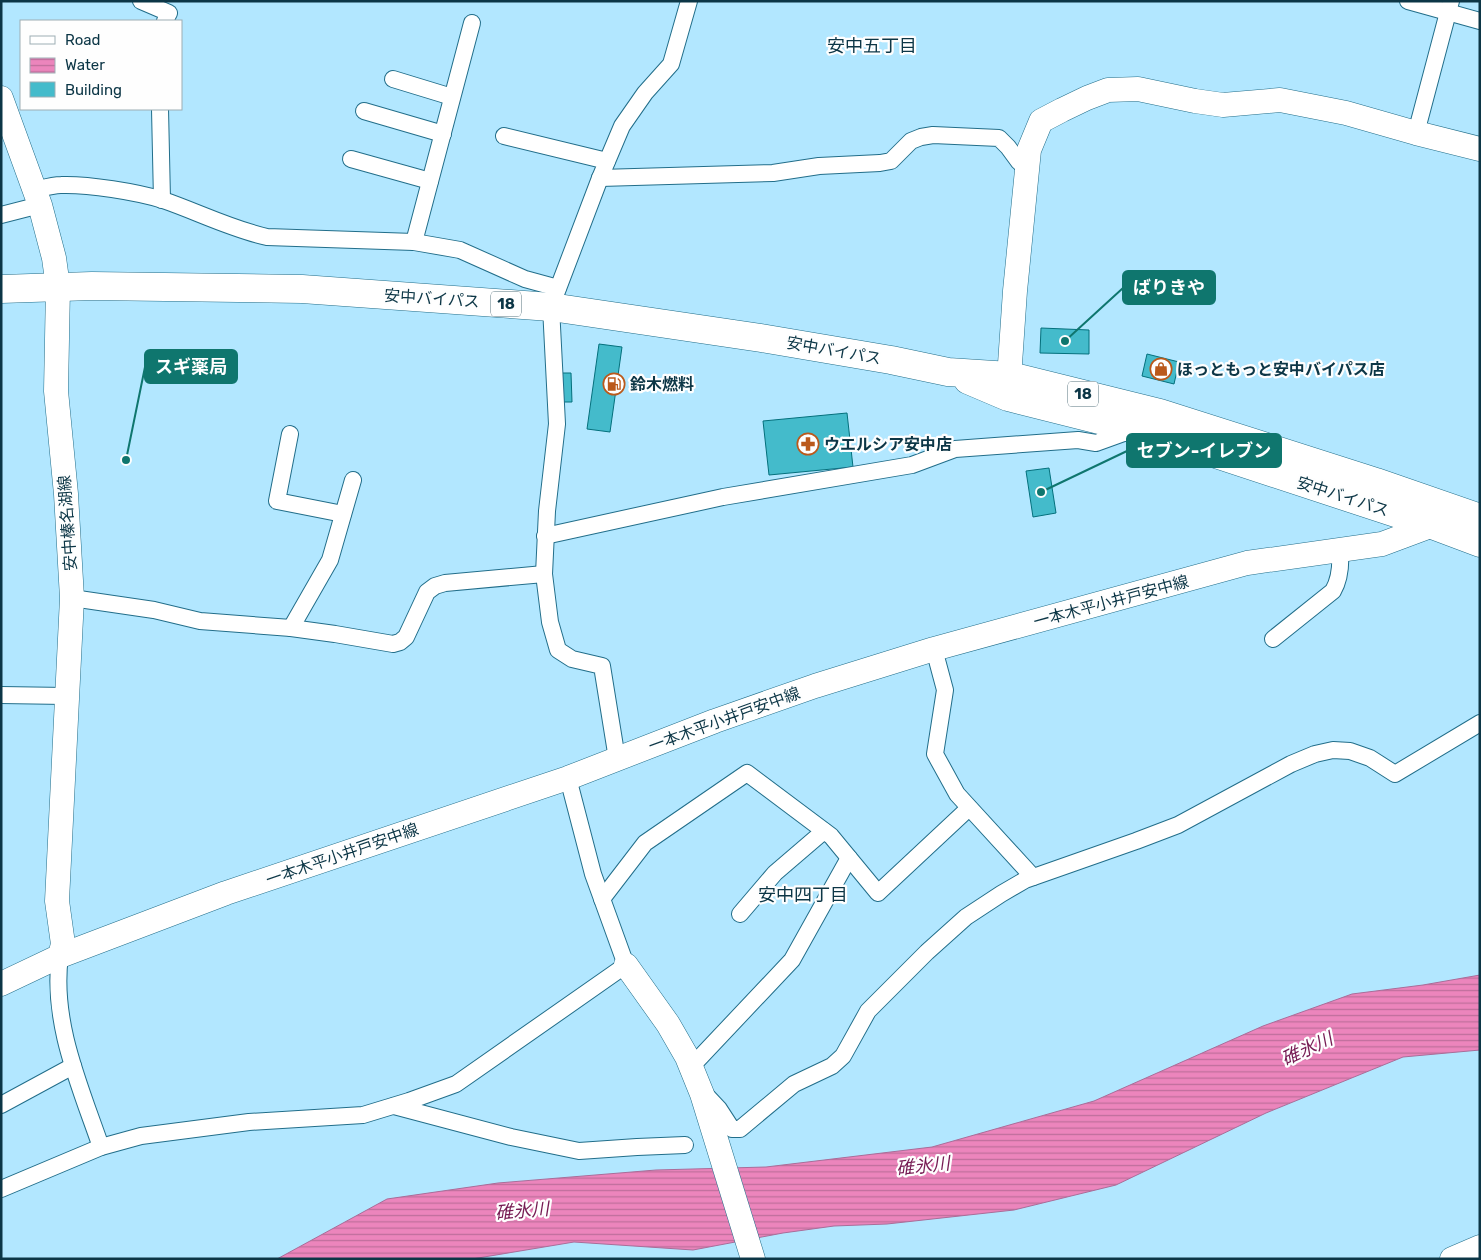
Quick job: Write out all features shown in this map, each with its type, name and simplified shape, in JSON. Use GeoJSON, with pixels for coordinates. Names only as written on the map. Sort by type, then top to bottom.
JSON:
{"type":"FeatureCollection","features":[{"type":"Feature","properties":{"kind":"highway","name":"安中バイパス"},"geometry":{"type":"LineString","coordinates":[[1,289],[58,287],[302,289],[554,298],[891,360],[1009,387],[1160,412],[1474,512]]}},
{"type":"Feature","properties":{"kind":"highway","name":"安中バイパス"},"geometry":{"type":"LineString","coordinates":[[1009,387],[1432,525],[1480,543]]}},
{"type":"Feature","properties":{"kind":"main road"},"geometry":{"type":"LineString","coordinates":[[1009,387],[1015,291],[1027,163],[1029,150],[1041,121],[1087,98],[1108,90],[1138,89],[1195,102],[1223,105],[1280,100],[1346,112],[1416,133],[1480,149]]}},
{"type":"Feature","properties":{"kind":"main road","name":"安中榛名湖線"},"geometry":{"type":"LineString","coordinates":[[1,98],[38,197],[51,244],[58,287],[56,391],[66,494],[72,598],[57,901],[63,944],[60,956]]}},
{"type":"Feature","properties":{"kind":"main road","name":"一本木平小井戸安中線"},"geometry":{"type":"LineString","coordinates":[[3,980],[60,956],[226,893],[568,778],[715,721],[815,686],[934,649],[1247,563],[1382,544],[1432,525],[1474,512]]}},
{"type":"Feature","properties":{"kind":"main road"},"geometry":{"type":"LineString","coordinates":[[626,965],[668,1024],[695,1077],[753,1259]]}},
{"type":"Feature","properties":{"kind":"main road"},"geometry":{"type":"LineString","coordinates":[[1452,1259],[1480,1247]]}},
{"type":"Feature","properties":{"kind":"street"},"geometry":{"type":"LineString","coordinates":[[142,1],[169,12],[165,20]]}},
{"type":"Feature","properties":{"kind":"street"},"geometry":{"type":"LineString","coordinates":[[617,760],[602,666],[572,659],[558,650],[550,622],[544,574],[545,536],[557,424],[554,298],[622,126],[645,93],[670,64],[688,1]]}},
{"type":"Feature","properties":{"kind":"street"},"geometry":{"type":"LineString","coordinates":[[1408,1],[1450,7],[1480,21]]}},
{"type":"Feature","properties":{"kind":"street"},"geometry":{"type":"LineString","coordinates":[[1416,133],[1450,7]]}},
{"type":"Feature","properties":{"kind":"street"},"geometry":{"type":"LineString","coordinates":[[414,242],[472,23]]}},
{"type":"Feature","properties":{"kind":"street"},"geometry":{"type":"LineString","coordinates":[[392,79],[452,97]]}},
{"type":"Feature","properties":{"kind":"street"},"geometry":{"type":"LineString","coordinates":[[160,110],[162,200]]}},
{"type":"Feature","properties":{"kind":"street"},"geometry":{"type":"LineString","coordinates":[[364,111],[443,134]]}},
{"type":"Feature","properties":{"kind":"street"},"geometry":{"type":"LineString","coordinates":[[600,178],[773,172],[819,166],[880,164],[891,161],[911,141],[933,134],[999,138],[1019,162],[1027,163]]}},
{"type":"Feature","properties":{"kind":"street"},"geometry":{"type":"LineString","coordinates":[[504,136],[607,161]]}},
{"type":"Feature","properties":{"kind":"street"},"geometry":{"type":"LineString","coordinates":[[350,159],[430,181]]}},
{"type":"Feature","properties":{"kind":"street"},"geometry":{"type":"LineString","coordinates":[[1,215],[38,197],[59,184],[127,192],[162,200],[251,233],[267,237],[414,242],[460,250],[525,280],[554,298]]}},
{"type":"Feature","properties":{"kind":"street"},"geometry":{"type":"LineString","coordinates":[[545,536],[723,497],[912,465],[955,449],[1078,440],[1096,443],[1134,429]]}},
{"type":"Feature","properties":{"kind":"street"},"geometry":{"type":"LineString","coordinates":[[290,434],[276,501],[343,514]]}},
{"type":"Feature","properties":{"kind":"street"},"geometry":{"type":"LineString","coordinates":[[291,628],[330,560],[353,480]]}},
{"type":"Feature","properties":{"kind":"street"},"geometry":{"type":"LineString","coordinates":[[1273,639],[1333,591],[1337,584],[1340,550]]}},
{"type":"Feature","properties":{"kind":"street"},"geometry":{"type":"LineString","coordinates":[[72,598],[154,610],[200,621],[291,628],[393,644],[400,642],[406,636],[427,592],[435,586],[445,582],[544,574]]}},
{"type":"Feature","properties":{"kind":"street"},"geometry":{"type":"LineString","coordinates":[[934,649],[945,690],[935,754],[957,794],[1032,877]]}},
{"type":"Feature","properties":{"kind":"street"},"geometry":{"type":"LineString","coordinates":[[1,695],[66,696]]}},
{"type":"Feature","properties":{"kind":"street"},"geometry":{"type":"LineString","coordinates":[[849,858],[792,960],[695,1077],[732,1129],[740,1129],[794,1084],[832,1066],[843,1056],[868,1011],[926,952],[966,917],[1000,894],[1032,877],[1178,825],[1291,764],[1315,754],[1334,750],[1350,752],[1370,758],[1394,774],[1480,723]]}},
{"type":"Feature","properties":{"kind":"street"},"geometry":{"type":"LineString","coordinates":[[602,899],[645,843],[747,773],[831,836],[878,893],[969,808]]}},
{"type":"Feature","properties":{"kind":"street"},"geometry":{"type":"LineString","coordinates":[[1,1189],[101,1147],[141,1136],[249,1122],[363,1115],[456,1084],[626,965],[593,874],[568,778]]}},
{"type":"Feature","properties":{"kind":"street"},"geometry":{"type":"LineString","coordinates":[[740,914],[775,873],[824,831]]}},
{"type":"Feature","properties":{"kind":"street"},"geometry":{"type":"LineString","coordinates":[[60,956],[58,974],[60,1014],[73,1066],[101,1147]]}},
{"type":"Feature","properties":{"kind":"street"},"geometry":{"type":"LineString","coordinates":[[1,1105],[73,1066]]}},
{"type":"Feature","properties":{"kind":"street"},"geometry":{"type":"LineString","coordinates":[[394,1106],[511,1137],[579,1152],[685,1145]]}},
{"type":"Feature","properties":{"kind":"water","name":"碓氷川"},"geometry":{"type":"Polygon","coordinates":[[[1480,975],[1480,1050],[1403,1057],[1266,1113],[1116,1185],[1014,1210],[887,1224],[834,1226],[783,1233],[693,1250],[574,1242],[472,1259],[277,1259],[387,1199],[498,1183],[656,1170],[766,1167],[932,1147],[1094,1101],[1263,1026],[1352,994],[1423,985],[1480,975]]]}},
{"type":"Feature","properties":{"kind":"building"},"geometry":{"type":"Polygon","coordinates":[[[1041,328],[1089,330],[1089,354],[1040,353],[1041,328]]]}},
{"type":"Feature","properties":{"kind":"building"},"geometry":{"type":"Polygon","coordinates":[[[599,344],[622,347],[610,432],[587,429],[599,344]]]}},
{"type":"Feature","properties":{"kind":"building","name":"ほっともっと安中バイパス店"},"geometry":{"type":"Polygon","coordinates":[[[1147,354],[1179,362],[1174,384],[1142,376],[1147,354]]]}},
{"type":"Feature","properties":{"kind":"building"},"geometry":{"type":"Polygon","coordinates":[[[559,373],[571,373],[572,402],[560,402],[559,373]]]}},
{"type":"Feature","properties":{"kind":"building","name":"ウエルシア安中店"},"geometry":{"type":"Polygon","coordinates":[[[847,413],[853,467],[769,475],[763,421],[847,413]]]}},
{"type":"Feature","properties":{"kind":"building"},"geometry":{"type":"Polygon","coordinates":[[[1049,468],[1056,513],[1033,517],[1026,471],[1049,468]]]}},
{"type":"Feature","properties":{"kind":"place","name":"ばりきや"},"geometry":{"type":"Point","coordinates":[1065,341]}},
{"type":"Feature","properties":{"kind":"place","name":"ほっともっと安中バイパス店"},"geometry":{"type":"Point","coordinates":[1161,369]}},
{"type":"Feature","properties":{"kind":"place","name":"鈴木燃料"},"geometry":{"type":"Point","coordinates":[614,384]}},
{"type":"Feature","properties":{"kind":"place","name":"ウエルシア安中店"},"geometry":{"type":"Point","coordinates":[808,444]}},
{"type":"Feature","properties":{"kind":"place","name":"スギ薬局"},"geometry":{"type":"Point","coordinates":[126,460]}},
{"type":"Feature","properties":{"kind":"place","name":"セブン-イレブン"},"geometry":{"type":"Point","coordinates":[1041,492]}},
{"type":"Feature","properties":{"kind":"district","name":"安中五丁目"},"geometry":{"type":"Point","coordinates":[872,46]}},
{"type":"Feature","properties":{"kind":"district","name":"安中四丁目"},"geometry":{"type":"Point","coordinates":[803,895]}}]}
